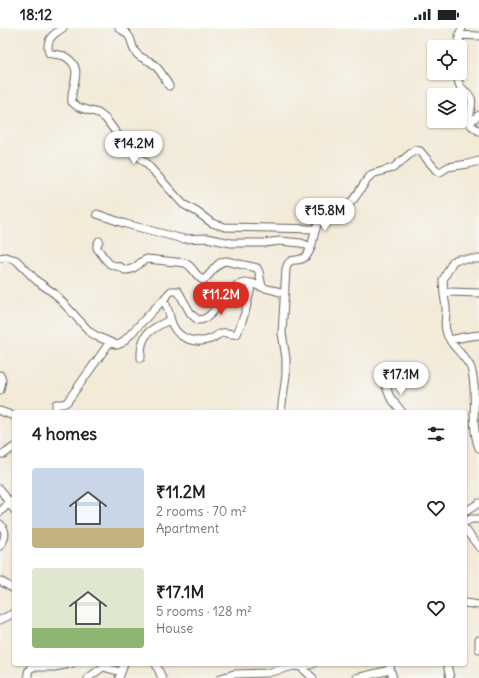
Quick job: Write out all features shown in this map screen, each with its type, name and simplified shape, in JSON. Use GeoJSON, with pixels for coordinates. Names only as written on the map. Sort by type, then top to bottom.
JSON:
{"type":"FeatureCollection","features":[{"type":"Feature","properties":{"kind":"street"},"geometry":{"type":"LineString","coordinates":[[63,28],[50,38],[47,48],[49,52],[64,56],[73,65],[76,74],[74,87],[71,94],[72,102],[78,108],[98,113],[106,119],[126,146],[146,163],[182,204],[212,223],[225,227],[316,229]]}},
{"type":"Feature","properties":{"kind":"street"},"geometry":{"type":"LineString","coordinates":[[119,28],[128,33],[131,37],[136,53],[141,58],[154,64],[169,86]]}},
{"type":"Feature","properties":{"kind":"street"},"geometry":{"type":"LineString","coordinates":[[461,31],[479,36]]}},
{"type":"Feature","properties":{"kind":"street"},"geometry":{"type":"LineString","coordinates":[[459,80],[459,84],[472,102],[468,117],[469,123],[479,131]]}},
{"type":"Feature","properties":{"kind":"street"},"geometry":{"type":"LineString","coordinates":[[469,123],[479,115]]}},
{"type":"Feature","properties":{"kind":"street"},"geometry":{"type":"LineString","coordinates":[[281,410],[286,375],[286,358],[282,333],[286,269],[288,263],[292,260],[305,258],[311,247],[319,220],[325,215],[348,206],[361,191],[372,174],[393,168],[415,150],[420,151],[438,172],[442,172],[451,166],[479,161]]}},
{"type":"Feature","properties":{"kind":"street"},"geometry":{"type":"LineString","coordinates":[[97,214],[126,224],[183,239],[207,238],[231,243],[264,243],[280,241],[311,247]]}},
{"type":"Feature","properties":{"kind":"street"},"geometry":{"type":"LineString","coordinates":[[99,241],[97,248],[108,262],[114,266],[120,266],[125,270],[133,269],[142,261],[147,259],[185,262],[190,265],[203,280],[207,278],[222,262],[226,261],[257,268],[262,287]]}},
{"type":"Feature","properties":{"kind":"street"},"geometry":{"type":"LineString","coordinates":[[0,258],[6,257],[16,260],[37,281],[55,294],[90,332],[117,345],[122,343],[169,293],[174,291],[178,291],[191,314],[198,320],[207,317],[213,312],[229,290],[237,286],[252,284],[285,293]]}},
{"type":"Feature","properties":{"kind":"street"},"geometry":{"type":"LineString","coordinates":[[479,259],[458,258],[453,261],[443,280],[446,307],[446,331],[450,340],[471,368],[475,381],[477,412],[474,430],[479,448]]}},
{"type":"Feature","properties":{"kind":"street"},"geometry":{"type":"LineString","coordinates":[[163,300],[166,303],[170,320],[174,328],[181,335],[196,341],[206,340],[222,333],[237,334],[245,313],[252,284]]}},
{"type":"Feature","properties":{"kind":"street"},"geometry":{"type":"LineString","coordinates":[[444,295],[450,292],[479,293]]}},
{"type":"Feature","properties":{"kind":"street"},"geometry":{"type":"LineString","coordinates":[[141,358],[142,339],[150,331],[170,320]]}},
{"type":"Feature","properties":{"kind":"street"},"geometry":{"type":"LineString","coordinates":[[450,340],[479,335]]}},
{"type":"Feature","properties":{"kind":"street"},"geometry":{"type":"LineString","coordinates":[[56,410],[56,404],[63,404],[66,402],[110,342]]}},
{"type":"Feature","properties":{"kind":"street"},"geometry":{"type":"LineString","coordinates":[[0,375],[2,380],[0,390]]}},
{"type":"Feature","properties":{"kind":"street"},"geometry":{"type":"LineString","coordinates":[[385,384],[390,397],[400,410]]}},
{"type":"Feature","properties":{"kind":"street"},"geometry":{"type":"LineString","coordinates":[[0,411],[12,415]]}},
{"type":"Feature","properties":{"kind":"street"},"geometry":{"type":"LineString","coordinates":[[0,454],[4,454],[12,448]]}},
{"type":"Feature","properties":{"kind":"street"},"geometry":{"type":"LineString","coordinates":[[0,489],[11,500],[0,512]]}},
{"type":"Feature","properties":{"kind":"street"},"geometry":{"type":"LineString","coordinates":[[467,511],[479,503]]}},
{"type":"Feature","properties":{"kind":"street"},"geometry":{"type":"LineString","coordinates":[[467,521],[471,519],[479,519]]}},
{"type":"Feature","properties":{"kind":"street"},"geometry":{"type":"LineString","coordinates":[[0,524],[5,534],[4,541],[0,546]]}},
{"type":"Feature","properties":{"kind":"street"},"geometry":{"type":"LineString","coordinates":[[467,533],[479,547]]}},
{"type":"Feature","properties":{"kind":"street"},"geometry":{"type":"LineString","coordinates":[[0,581],[12,588]]}},
{"type":"Feature","properties":{"kind":"street"},"geometry":{"type":"LineString","coordinates":[[467,604],[479,605]]}},
{"type":"Feature","properties":{"kind":"street"},"geometry":{"type":"LineString","coordinates":[[0,620],[11,614]]}},
{"type":"Feature","properties":{"kind":"street"},"geometry":{"type":"LineString","coordinates":[[479,640],[479,649]]}},
{"type":"Feature","properties":{"kind":"street"},"geometry":{"type":"LineString","coordinates":[[28,678],[28,672],[32,666],[60,666]]}},
{"type":"Feature","properties":{"kind":"street"},"geometry":{"type":"LineString","coordinates":[[88,678],[105,666],[120,675]]}},
{"type":"Feature","properties":{"kind":"street"},"geometry":{"type":"LineString","coordinates":[[157,666],[162,678]]}},
{"type":"Feature","properties":{"kind":"street"},"geometry":{"type":"LineString","coordinates":[[222,678],[234,674],[266,673],[276,667],[299,666],[314,678]]}},
{"type":"Feature","properties":{"kind":"street"},"geometry":{"type":"LineString","coordinates":[[356,678],[386,671],[390,666]]}},
{"type":"Feature","properties":{"kind":"street"},"geometry":{"type":"LineString","coordinates":[[390,666],[393,678]]}},
{"type":"Feature","properties":{"kind":"street"},"geometry":{"type":"LineString","coordinates":[[447,666],[450,678]]}}]}
